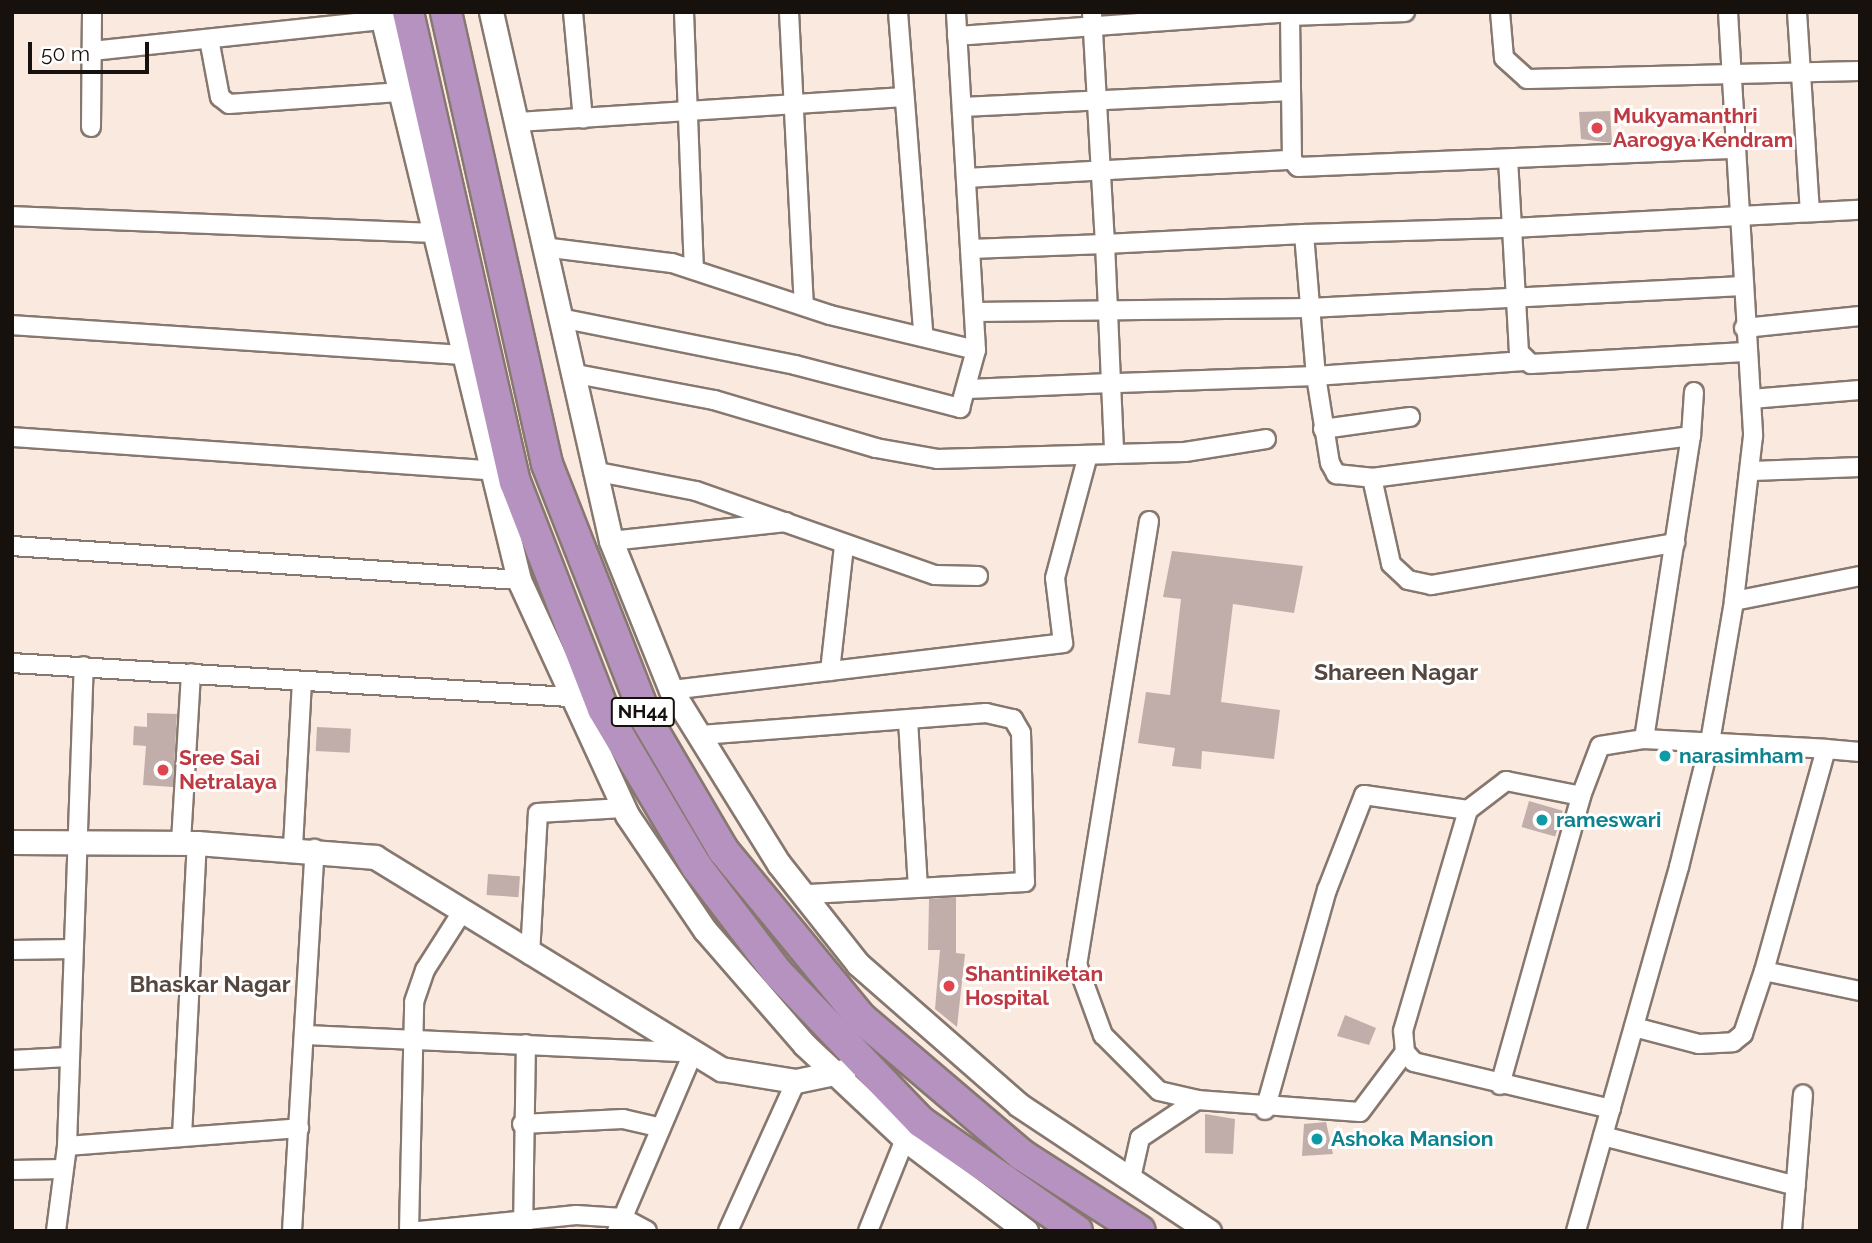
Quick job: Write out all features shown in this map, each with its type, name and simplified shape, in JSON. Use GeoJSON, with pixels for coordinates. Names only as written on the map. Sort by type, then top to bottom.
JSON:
{"type":"FeatureCollection","features":[{"type":"Feature","properties":{"kind":"highway","name":"NH44"},"geometry":{"type":"LineString","coordinates":[[446,12],[547,464],[644,713],[723,850],[881,1035],[1022,1155],[1140,1231]]}},
{"type":"Feature","properties":{"kind":"highway","name":"NH44"},"geometry":{"type":"LineString","coordinates":[[390,15],[515,482],[603,709],[697,867],[848,1067],[921,1122],[1077,1231]]}},
{"type":"Feature","properties":{"kind":"street"},"geometry":{"type":"LineString","coordinates":[[91,127],[92,12]]}},
{"type":"Feature","properties":{"kind":"street"},"geometry":{"type":"LineString","coordinates":[[491,12],[611,541],[671,690],[779,864],[809,894],[858,964],[907,1010],[1019,1105],[1209,1231]]}},
{"type":"Feature","properties":{"kind":"street"},"geometry":{"type":"LineString","coordinates":[[573,12],[583,118]]}},
{"type":"Feature","properties":{"kind":"street"},"geometry":{"type":"LineString","coordinates":[[684,12],[694,270]]}},
{"type":"Feature","properties":{"kind":"street"},"geometry":{"type":"LineString","coordinates":[[789,12],[804,306]]}},
{"type":"Feature","properties":{"kind":"street"},"geometry":{"type":"LineString","coordinates":[[898,12],[923,333]]}},
{"type":"Feature","properties":{"kind":"street"},"geometry":{"type":"LineString","coordinates":[[560,318],[795,365],[960,408],[968,389],[976,350],[956,12]]}},
{"type":"Feature","properties":{"kind":"street"},"geometry":{"type":"LineString","coordinates":[[957,36],[1092,21],[1405,12]]}},
{"type":"Feature","properties":{"kind":"street"},"geometry":{"type":"LineString","coordinates":[[1500,12],[1504,58],[1527,79],[1860,71]]}},
{"type":"Feature","properties":{"kind":"street"},"geometry":{"type":"LineString","coordinates":[[1576,1231],[1710,742],[1734,601],[1752,471],[1751,399],[1745,352],[1728,12]]}},
{"type":"Feature","properties":{"kind":"street"},"geometry":{"type":"LineString","coordinates":[[1797,12],[1810,212]]}},
{"type":"Feature","properties":{"kind":"street"},"geometry":{"type":"LineString","coordinates":[[1290,14],[1292,160]]}},
{"type":"Feature","properties":{"kind":"street"},"geometry":{"type":"LineString","coordinates":[[92,51],[390,15],[399,92],[487,470],[519,580],[569,697],[623,808],[705,930],[848,1067],[905,1139],[1018,1228]]}},
{"type":"Feature","properties":{"kind":"street"},"geometry":{"type":"LineString","coordinates":[[1092,21],[1114,450]]}},
{"type":"Feature","properties":{"kind":"street"},"geometry":{"type":"LineString","coordinates":[[209,38],[220,97],[229,104],[399,92]]}},
{"type":"Feature","properties":{"kind":"street"},"geometry":{"type":"LineString","coordinates":[[962,107],[1291,91]]}},
{"type":"Feature","properties":{"kind":"street"},"geometry":{"type":"LineString","coordinates":[[518,122],[904,97]]}},
{"type":"Feature","properties":{"kind":"street"},"geometry":{"type":"LineString","coordinates":[[966,178],[1101,174],[1292,160],[1306,169],[1736,149]]}},
{"type":"Feature","properties":{"kind":"street"},"geometry":{"type":"LineString","coordinates":[[1508,159],[1514,295],[1524,361]]}},
{"type":"Feature","properties":{"kind":"street"},"geometry":{"type":"LineString","coordinates":[[970,248],[1304,233],[1512,228],[1860,210]]}},
{"type":"Feature","properties":{"kind":"street"},"geometry":{"type":"LineString","coordinates":[[12,216],[432,233]]}},
{"type":"Feature","properties":{"kind":"street"},"geometry":{"type":"LineString","coordinates":[[1304,233],[1309,308],[1323,429],[1336,474],[1372,478],[1690,436]]}},
{"type":"Feature","properties":{"kind":"street"},"geometry":{"type":"LineString","coordinates":[[543,247],[694,270],[804,306],[923,333],[976,350]]}},
{"type":"Feature","properties":{"kind":"street"},"geometry":{"type":"LineString","coordinates":[[974,312],[1309,308],[1514,295],[1742,286]]}},
{"type":"Feature","properties":{"kind":"street"},"geometry":{"type":"LineString","coordinates":[[1744,328],[1860,316]]}},
{"type":"Feature","properties":{"kind":"street"},"geometry":{"type":"LineString","coordinates":[[12,325],[461,355]]}},
{"type":"Feature","properties":{"kind":"street"},"geometry":{"type":"LineString","coordinates":[[968,389],[1316,376],[1524,361],[1745,352]]}},
{"type":"Feature","properties":{"kind":"street"},"geometry":{"type":"LineString","coordinates":[[571,373],[714,401],[876,448],[937,459],[1088,455],[1114,450],[1185,452],[1266,439]]}},
{"type":"Feature","properties":{"kind":"street"},"geometry":{"type":"LineString","coordinates":[[1751,399],[1860,390]]}},
{"type":"Feature","properties":{"kind":"street"},"geometry":{"type":"LineString","coordinates":[[1644,739],[1675,543],[1694,392]]}},
{"type":"Feature","properties":{"kind":"street"},"geometry":{"type":"LineString","coordinates":[[1323,429],[1410,417]]}},
{"type":"Feature","properties":{"kind":"street"},"geometry":{"type":"LineString","coordinates":[[12,437],[487,470]]}},
{"type":"Feature","properties":{"kind":"street"},"geometry":{"type":"LineString","coordinates":[[671,690],[1063,643],[1055,578],[1088,455]]}},
{"type":"Feature","properties":{"kind":"street"},"geometry":{"type":"LineString","coordinates":[[1752,471],[1860,467]]}},
{"type":"Feature","properties":{"kind":"street"},"geometry":{"type":"LineString","coordinates":[[593,471],[696,491],[793,521],[844,546],[935,575],[978,576]]}},
{"type":"Feature","properties":{"kind":"street"},"geometry":{"type":"LineString","coordinates":[[1372,478],[1391,564],[1408,580],[1431,585],[1675,543]]}},
{"type":"Feature","properties":{"kind":"street"},"geometry":{"type":"LineString","coordinates":[[611,541],[793,521]]}},
{"type":"Feature","properties":{"kind":"street"},"geometry":{"type":"LineString","coordinates":[[1149,521],[1077,964],[1103,1035],[1159,1091],[1197,1100],[1265,1110],[1360,1112],[1405,1052],[1409,1001],[1468,810],[1506,781],[1581,796]]}},
{"type":"Feature","properties":{"kind":"street"},"geometry":{"type":"LineString","coordinates":[[12,546],[519,580]]}},
{"type":"Feature","properties":{"kind":"street"},"geometry":{"type":"LineString","coordinates":[[830,671],[844,546]]}},
{"type":"Feature","properties":{"kind":"street"},"geometry":{"type":"LineString","coordinates":[[1734,601],[1860,576]]}},
{"type":"Feature","properties":{"kind":"street"},"geometry":{"type":"LineString","coordinates":[[12,663],[569,697]]}},
{"type":"Feature","properties":{"kind":"street"},"geometry":{"type":"LineString","coordinates":[[57,1231],[67,1146],[68,1057],[84,666]]}},
{"type":"Feature","properties":{"kind":"street"},"geometry":{"type":"LineString","coordinates":[[182,1136],[191,673]]}},
{"type":"Feature","properties":{"kind":"street"},"geometry":{"type":"LineString","coordinates":[[292,1231],[304,1035],[302,681]]}},
{"type":"Feature","properties":{"kind":"street"},"geometry":{"type":"LineString","coordinates":[[701,735],[986,713],[1013,719],[1021,733],[1025,882],[809,894]]}},
{"type":"Feature","properties":{"kind":"street"},"geometry":{"type":"LineString","coordinates":[[908,720],[918,887]]}},
{"type":"Feature","properties":{"kind":"street"},"geometry":{"type":"LineString","coordinates":[[1500,1085],[1581,796],[1600,746],[1644,739],[1860,752]]}},
{"type":"Feature","properties":{"kind":"street"},"geometry":{"type":"LineString","coordinates":[[1634,1027],[1699,1044],[1733,1042],[1743,1034],[1764,971],[1826,749]]}},
{"type":"Feature","properties":{"kind":"street"},"geometry":{"type":"LineString","coordinates":[[1265,1110],[1327,890],[1364,795],[1468,810]]}},
{"type":"Feature","properties":{"kind":"street"},"geometry":{"type":"LineString","coordinates":[[530,955],[538,813],[623,808]]}},
{"type":"Feature","properties":{"kind":"street"},"geometry":{"type":"LineString","coordinates":[[12,842],[189,843],[304,848],[375,857],[530,955],[721,1069],[796,1081],[848,1067],[907,1010]]}},
{"type":"Feature","properties":{"kind":"street"},"geometry":{"type":"LineString","coordinates":[[409,1231],[411,1036],[425,970],[462,912]]}},
{"type":"Feature","properties":{"kind":"street"},"geometry":{"type":"LineString","coordinates":[[12,950],[73,949]]}},
{"type":"Feature","properties":{"kind":"street"},"geometry":{"type":"LineString","coordinates":[[1764,971],[1860,991]]}},
{"type":"Feature","properties":{"kind":"street"},"geometry":{"type":"LineString","coordinates":[[304,1035],[411,1036],[693,1053]]}},
{"type":"Feature","properties":{"kind":"street"},"geometry":{"type":"LineString","coordinates":[[523,1224],[522,1124],[526,1044]]}},
{"type":"Feature","properties":{"kind":"street"},"geometry":{"type":"LineString","coordinates":[[1405,1052],[1414,1062],[1500,1085],[1611,1109]]}},
{"type":"Feature","properties":{"kind":"street"},"geometry":{"type":"LineString","coordinates":[[620,1224],[693,1053]]}},
{"type":"Feature","properties":{"kind":"street"},"geometry":{"type":"LineString","coordinates":[[12,1060],[68,1057]]}},
{"type":"Feature","properties":{"kind":"street"},"geometry":{"type":"LineString","coordinates":[[728,1231],[796,1081]]}},
{"type":"Feature","properties":{"kind":"street"},"geometry":{"type":"LineString","coordinates":[[1792,1231],[1803,1094]]}},
{"type":"Feature","properties":{"kind":"street"},"geometry":{"type":"LineString","coordinates":[[1130,1178],[1140,1138],[1197,1100]]}},
{"type":"Feature","properties":{"kind":"street"},"geometry":{"type":"LineString","coordinates":[[522,1124],[623,1119],[660,1128]]}},
{"type":"Feature","properties":{"kind":"street"},"geometry":{"type":"LineString","coordinates":[[67,1146],[299,1128]]}},
{"type":"Feature","properties":{"kind":"street"},"geometry":{"type":"LineString","coordinates":[[1603,1136],[1796,1186]]}},
{"type":"Feature","properties":{"kind":"street"},"geometry":{"type":"LineString","coordinates":[[868,1231],[905,1139]]}},
{"type":"Feature","properties":{"kind":"street"},"geometry":{"type":"LineString","coordinates":[[12,1170],[63,1169]]}},
{"type":"Feature","properties":{"kind":"street"},"geometry":{"type":"LineString","coordinates":[[419,1231],[523,1224],[620,1224],[647,1231]]}},
{"type":"Feature","properties":{"kind":"building"},"geometry":{"type":"Polygon","coordinates":[[[1610,111],[1612,143],[1581,139],[1579,112],[1610,111]]]}},
{"type":"Feature","properties":{"kind":"building"},"geometry":{"type":"Polygon","coordinates":[[[1172,551],[1303,566],[1294,613],[1233,604],[1221,702],[1280,710],[1274,759],[1202,751],[1201,769],[1172,766],[1175,748],[1138,743],[1146,692],[1170,695],[1181,599],[1163,597],[1172,551]]]}},
{"type":"Feature","properties":{"kind":"building"},"geometry":{"type":"Polygon","coordinates":[[[147,713],[177,714],[173,787],[143,785],[146,746],[133,745],[134,726],[147,727],[147,713]]]}},
{"type":"Feature","properties":{"kind":"building"},"geometry":{"type":"Polygon","coordinates":[[[317,727],[351,729],[350,753],[316,751],[317,727]]]}},
{"type":"Feature","properties":{"kind":"building","name":"rameswari"},"geometry":{"type":"Polygon","coordinates":[[[1529,801],[1563,811],[1555,837],[1522,827],[1529,801]]]}},
{"type":"Feature","properties":{"kind":"building"},"geometry":{"type":"Polygon","coordinates":[[[488,874],[520,876],[518,897],[487,895],[488,874]]]}},
{"type":"Feature","properties":{"kind":"building"},"geometry":{"type":"Polygon","coordinates":[[[956,897],[956,953],[965,954],[957,1027],[935,1009],[940,950],[928,950],[929,899],[956,897]]]}},
{"type":"Feature","properties":{"kind":"building"},"geometry":{"type":"Polygon","coordinates":[[[1345,1015],[1376,1028],[1369,1045],[1337,1036],[1345,1015]]]}},
{"type":"Feature","properties":{"kind":"building"},"geometry":{"type":"Polygon","coordinates":[[[1205,1114],[1235,1119],[1233,1154],[1205,1153],[1205,1114]]]}},
{"type":"Feature","properties":{"kind":"building","name":"Ashoka Mansion"},"geometry":{"type":"Polygon","coordinates":[[[1326,1122],[1333,1154],[1302,1156],[1304,1124],[1326,1122]]]}},
{"type":"Feature","properties":{"kind":"place","name":"Mukyamanthri Aarogya Kendram"},"geometry":{"type":"Point","coordinates":[1597,128]}},
{"type":"Feature","properties":{"kind":"place","name":"narasimham"},"geometry":{"type":"Point","coordinates":[1665,756]}},
{"type":"Feature","properties":{"kind":"place","name":"Sree Sai Netralaya"},"geometry":{"type":"Point","coordinates":[163,770]}},
{"type":"Feature","properties":{"kind":"place","name":"rameswari"},"geometry":{"type":"Point","coordinates":[1542,820]}},
{"type":"Feature","properties":{"kind":"place","name":"Shantiniketan Hospital"},"geometry":{"type":"Point","coordinates":[949,986]}},
{"type":"Feature","properties":{"kind":"place","name":"Ashoka Mansion"},"geometry":{"type":"Point","coordinates":[1317,1139]}},
{"type":"Feature","properties":{"kind":"district","name":"Shareen Nagar"},"geometry":{"type":"Point","coordinates":[1396,672]}},
{"type":"Feature","properties":{"kind":"district","name":"Bhaskar Nagar"},"geometry":{"type":"Point","coordinates":[210,984]}}]}
